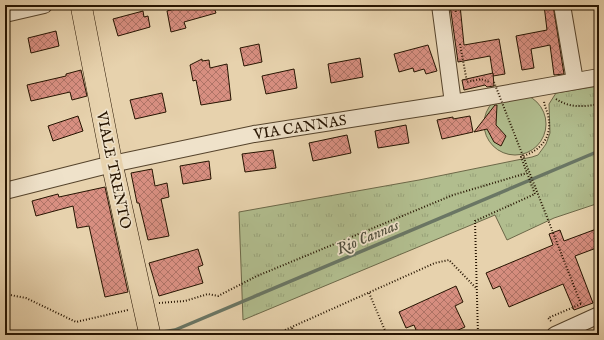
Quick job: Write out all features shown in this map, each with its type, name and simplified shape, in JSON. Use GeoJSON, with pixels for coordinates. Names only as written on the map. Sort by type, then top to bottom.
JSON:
{"type":"FeatureCollection","features":[{"type":"Feature","properties":{"kind":"main road","name":"VIALE TRENTO"},"geometry":{"type":"LineString","coordinates":[[81,5],[112,164],[146,317]]}},
{"type":"Feature","properties":{"kind":"street"},"geometry":{"type":"LineString","coordinates":[[5,14],[44,5]]}},
{"type":"Feature","properties":{"kind":"street"},"geometry":{"type":"LineString","coordinates":[[440,5],[453,103]]}},
{"type":"Feature","properties":{"kind":"street"},"geometry":{"type":"LineString","coordinates":[[562,5],[574,81]]}},
{"type":"Feature","properties":{"kind":"street","name":"VIA CANNAS"},"geometry":{"type":"LineString","coordinates":[[5,192],[112,164],[254,134],[453,103],[599,77]]}},
{"type":"Feature","properties":{"kind":"street"},"geometry":{"type":"LineString","coordinates":[[555,335],[599,315]]}},
{"type":"Feature","properties":{"kind":"path"},"geometry":{"type":"LineString","coordinates":[[455,5],[457,20]]}},
{"type":"Feature","properties":{"kind":"path"},"geometry":{"type":"LineString","coordinates":[[460,43],[467,82],[481,79],[494,82],[581,304],[548,318],[549,322],[556,319]]}},
{"type":"Feature","properties":{"kind":"path"},"geometry":{"type":"LineString","coordinates":[[551,95],[563,103],[574,106],[584,107],[599,104]]}},
{"type":"Feature","properties":{"kind":"path"},"geometry":{"type":"LineString","coordinates":[[478,335],[475,221],[535,194],[521,157],[533,153],[542,146],[549,131],[544,97]]}},
{"type":"Feature","properties":{"kind":"path"},"geometry":{"type":"LineString","coordinates":[[5,294],[26,298],[76,322],[146,317],[185,301],[208,294],[218,296],[257,276],[453,194],[527,173]]}},
{"type":"Feature","properties":{"kind":"path"},"geometry":{"type":"LineString","coordinates":[[285,330],[435,263],[449,260],[477,289]]}},
{"type":"Feature","properties":{"kind":"path"},"geometry":{"type":"LineString","coordinates":[[369,293],[387,335]]}},
{"type":"Feature","properties":{"kind":"path"},"geometry":{"type":"LineString","coordinates":[[292,328],[295,335]]}},
{"type":"Feature","properties":{"kind":"green space"},"geometry":{"type":"Polygon","coordinates":[[[599,86],[599,203],[554,218],[507,240],[495,215],[243,320],[239,212],[419,180],[538,155],[546,144],[550,133],[549,104],[556,93],[599,86]]]}},
{"type":"Feature","properties":{"kind":"green space"},"geometry":{"type":"Polygon","coordinates":[[[515,93],[532,98],[537,102],[541,107],[546,124],[541,141],[537,146],[532,150],[515,155],[498,150],[493,146],[489,141],[484,124],[489,107],[493,102],[498,98],[515,93]]]}},
{"type":"Feature","properties":{"kind":"building"},"geometry":{"type":"Polygon","coordinates":[[[180,5],[213,5],[216,13],[184,22],[186,28],[171,32],[167,11],[181,7],[180,5]]]}},
{"type":"Feature","properties":{"kind":"building"},"geometry":{"type":"Polygon","coordinates":[[[450,5],[460,5],[464,45],[499,39],[505,74],[493,76],[490,56],[458,62],[450,5]]]}},
{"type":"Feature","properties":{"kind":"building"},"geometry":{"type":"Polygon","coordinates":[[[544,5],[553,5],[564,74],[554,75],[550,45],[531,49],[534,68],[522,70],[516,36],[547,30],[544,5]]]}},
{"type":"Feature","properties":{"kind":"building"},"geometry":{"type":"Polygon","coordinates":[[[143,11],[144,17],[148,16],[150,27],[118,36],[113,19],[143,11]]]}},
{"type":"Feature","properties":{"kind":"building"},"geometry":{"type":"Polygon","coordinates":[[[56,31],[59,46],[31,53],[28,38],[56,31]]]}},
{"type":"Feature","properties":{"kind":"building"},"geometry":{"type":"Polygon","coordinates":[[[259,44],[262,62],[244,66],[240,48],[259,44]]]}},
{"type":"Feature","properties":{"kind":"building"},"geometry":{"type":"Polygon","coordinates":[[[428,45],[437,71],[426,74],[424,69],[414,72],[413,68],[399,72],[394,54],[428,45]]]}},
{"type":"Feature","properties":{"kind":"building"},"geometry":{"type":"Polygon","coordinates":[[[360,58],[363,77],[331,83],[328,64],[360,58]]]}},
{"type":"Feature","properties":{"kind":"building"},"geometry":{"type":"Polygon","coordinates":[[[202,59],[202,61],[209,60],[210,68],[227,64],[231,100],[201,105],[196,80],[193,81],[190,65],[202,59]]]}},
{"type":"Feature","properties":{"kind":"building"},"geometry":{"type":"Polygon","coordinates":[[[294,69],[297,88],[266,94],[262,76],[294,69]]]}},
{"type":"Feature","properties":{"kind":"building"},"geometry":{"type":"Polygon","coordinates":[[[81,70],[87,96],[72,100],[70,92],[31,101],[27,85],[66,76],[66,74],[81,70]]]}},
{"type":"Feature","properties":{"kind":"building"},"geometry":{"type":"Polygon","coordinates":[[[493,73],[494,86],[487,87],[485,85],[464,90],[462,80],[493,73]]]}},
{"type":"Feature","properties":{"kind":"building"},"geometry":{"type":"Polygon","coordinates":[[[162,93],[166,112],[135,119],[130,100],[162,93]]]}},
{"type":"Feature","properties":{"kind":"building"},"geometry":{"type":"Polygon","coordinates":[[[495,105],[497,105],[496,125],[506,136],[501,146],[494,142],[487,129],[474,132],[495,105]]]}},
{"type":"Feature","properties":{"kind":"building"},"geometry":{"type":"Polygon","coordinates":[[[78,116],[83,131],[53,141],[48,126],[78,116]]]}},
{"type":"Feature","properties":{"kind":"building"},"geometry":{"type":"Polygon","coordinates":[[[470,116],[473,132],[442,139],[437,120],[470,116]]]}},
{"type":"Feature","properties":{"kind":"building"},"geometry":{"type":"Polygon","coordinates":[[[406,125],[409,143],[378,148],[375,131],[406,125]]]}},
{"type":"Feature","properties":{"kind":"building"},"geometry":{"type":"Polygon","coordinates":[[[347,135],[351,153],[313,161],[309,143],[347,135]]]}},
{"type":"Feature","properties":{"kind":"building"},"geometry":{"type":"Polygon","coordinates":[[[273,150],[276,168],[245,172],[242,154],[273,150]]]}},
{"type":"Feature","properties":{"kind":"building"},"geometry":{"type":"Polygon","coordinates":[[[209,161],[211,179],[183,184],[180,166],[209,161]]]}},
{"type":"Feature","properties":{"kind":"building"},"geometry":{"type":"Polygon","coordinates":[[[152,169],[155,186],[167,183],[169,197],[161,199],[169,236],[148,240],[139,203],[137,203],[131,173],[152,169]]]}},
{"type":"Feature","properties":{"kind":"building"},"geometry":{"type":"Polygon","coordinates":[[[105,187],[128,292],[105,297],[89,226],[77,228],[73,206],[36,216],[32,201],[58,194],[59,197],[105,187]]]}},
{"type":"Feature","properties":{"kind":"building"},"geometry":{"type":"Polygon","coordinates":[[[599,228],[599,247],[575,256],[593,303],[574,310],[563,284],[509,307],[500,286],[493,289],[486,273],[553,245],[549,234],[560,230],[564,241],[599,228]]]}},
{"type":"Feature","properties":{"kind":"building"},"geometry":{"type":"Polygon","coordinates":[[[198,249],[203,265],[198,267],[203,283],[159,296],[149,263],[198,249]]]}},
{"type":"Feature","properties":{"kind":"building"},"geometry":{"type":"Polygon","coordinates":[[[456,286],[463,302],[455,306],[465,327],[447,335],[418,335],[414,325],[406,328],[399,312],[456,286]]]}},
{"type":"Feature","properties":{"kind":"waterway","name":"Rio Cannas"},"geometry":{"type":"LineString","coordinates":[[157,333],[175,330],[599,151]]}}]}
